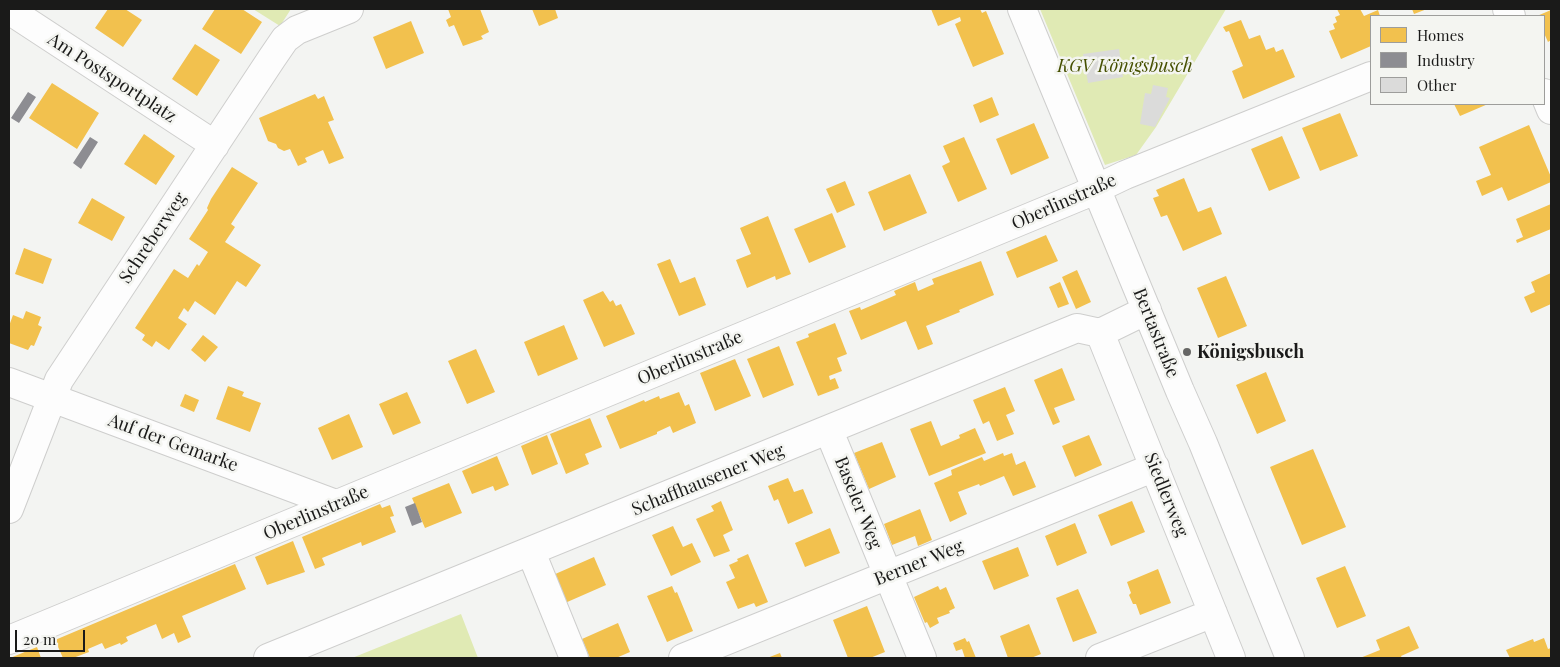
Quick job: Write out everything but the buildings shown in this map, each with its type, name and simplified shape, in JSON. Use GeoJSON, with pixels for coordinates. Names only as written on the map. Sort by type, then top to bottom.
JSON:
{"type":"FeatureCollection","features":[{"type":"Feature","properties":{"kind":"street","name":"Schreberweg"},"geometry":{"type":"LineString","coordinates":[[9,509],[59,380],[285,39],[297,30],[349,9]]}},
{"type":"Feature","properties":{"kind":"street","name":"Bertastraße"},"geometry":{"type":"LineString","coordinates":[[1022,9],[1203,443],[1290,658]]}},
{"type":"Feature","properties":{"kind":"street","name":"Am Postsportplatz"},"geometry":{"type":"LineString","coordinates":[[9,10],[214,145]]}},
{"type":"Feature","properties":{"kind":"street","name":"Oberlinstraße"},"geometry":{"type":"LineString","coordinates":[[9,640],[1097,189],[1124,175],[1370,76]]}},
{"type":"Feature","properties":{"kind":"street"},"geometry":{"type":"LineString","coordinates":[[1545,95],[1551,110]]}},
{"type":"Feature","properties":{"kind":"street"},"geometry":{"type":"LineString","coordinates":[[1100,333],[1147,310]]}},
{"type":"Feature","properties":{"kind":"street","name":"Schaffhausener Weg"},"geometry":{"type":"LineString","coordinates":[[268,658],[829,431],[1077,328],[1100,333]]}},
{"type":"Feature","properties":{"kind":"street","name":"Siedlerweg"},"geometry":{"type":"LineString","coordinates":[[1100,333],[1232,658]]}},
{"type":"Feature","properties":{"kind":"street","name":"Auf der Gemarke"},"geometry":{"type":"LineString","coordinates":[[9,382],[336,504]]}},
{"type":"Feature","properties":{"kind":"street","name":"Baseler Weg"},"geometry":{"type":"LineString","coordinates":[[829,431],[922,658]]}},
{"type":"Feature","properties":{"kind":"street","name":"Berner Weg"},"geometry":{"type":"LineString","coordinates":[[683,658],[1155,467]]}},
{"type":"Feature","properties":{"kind":"street"},"geometry":{"type":"LineString","coordinates":[[531,552],[574,658]]}},
{"type":"Feature","properties":{"kind":"street"},"geometry":{"type":"LineString","coordinates":[[1100,658],[1213,612]]}},
{"type":"Feature","properties":{"kind":"green space"},"geometry":{"type":"Polygon","coordinates":[[[253,9],[291,9],[280,26],[253,9]]]}},
{"type":"Feature","properties":{"kind":"green space","name":"KGV Königsbusch"},"geometry":{"type":"Polygon","coordinates":[[[1040,9],[1226,9],[1156,127],[1136,155],[1105,165],[1040,9]]]}},
{"type":"Feature","properties":{"kind":"green space"},"geometry":{"type":"Polygon","coordinates":[[[461,614],[478,658],[352,658],[461,614]]]}},
{"type":"Feature","properties":{"kind":"place","name":"Königsbusch"},"geometry":{"type":"Point","coordinates":[1187,352]}}]}
